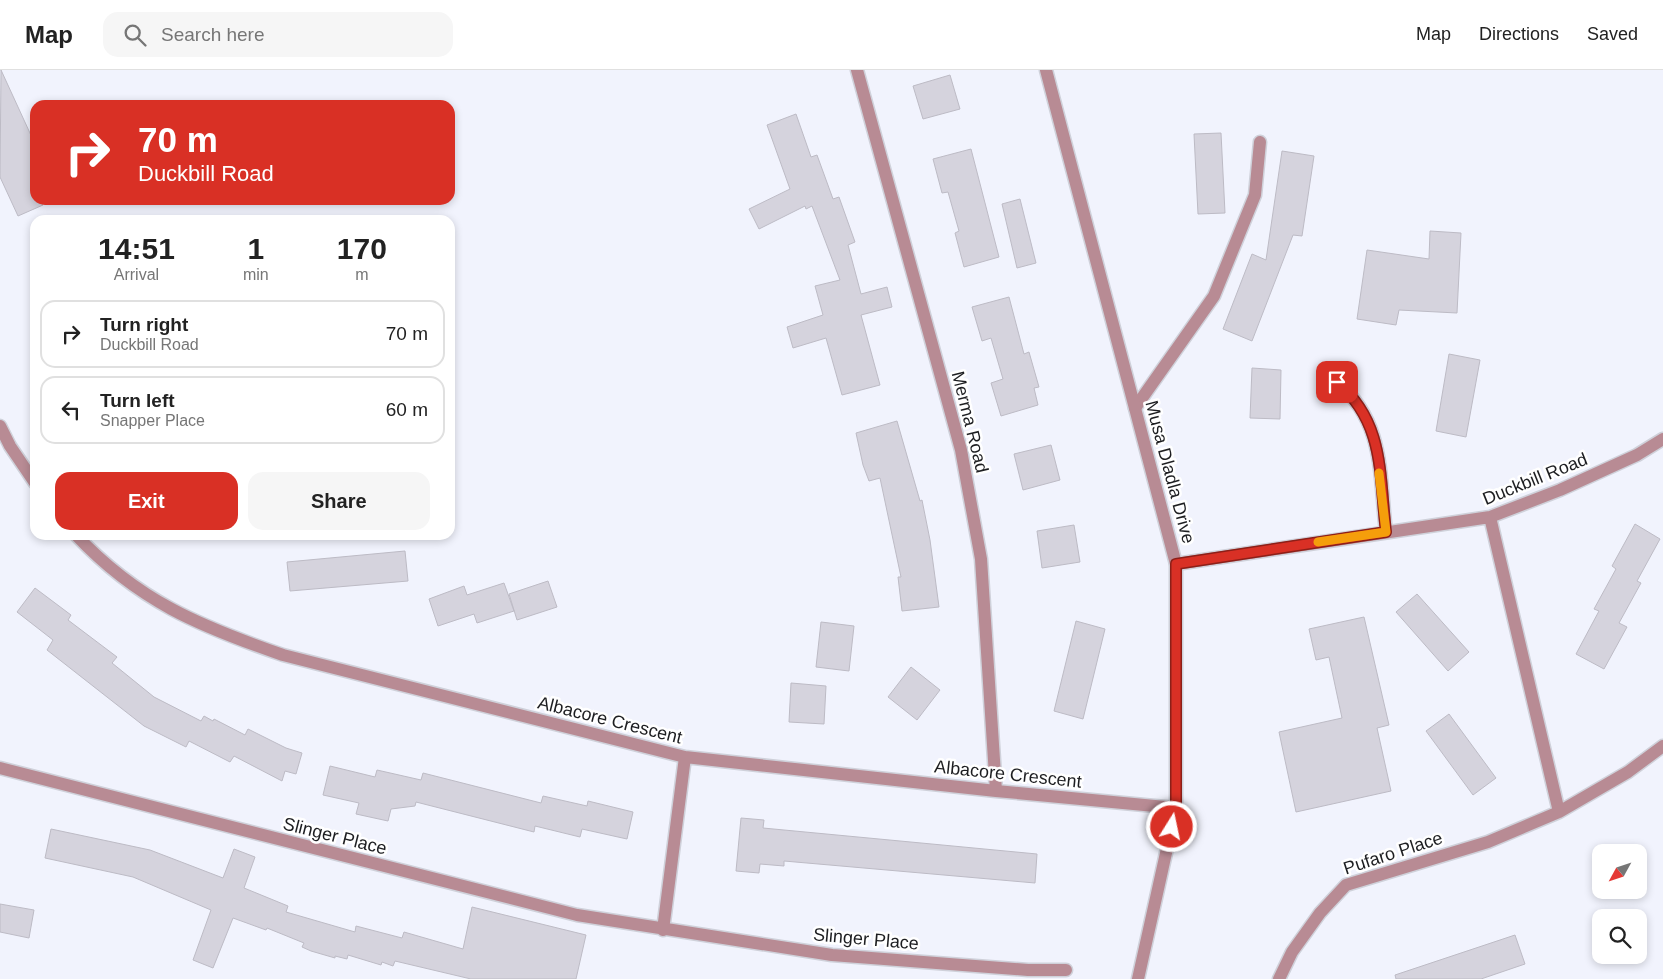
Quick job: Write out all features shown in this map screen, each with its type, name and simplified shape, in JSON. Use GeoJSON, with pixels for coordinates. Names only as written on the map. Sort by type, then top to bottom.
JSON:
{"type":"FeatureCollection","features":[{"type":"Feature","properties":{"kind":"street","name":"Merma Road"},"geometry":{"type":"LineString","coordinates":[[857,70],[961,450],[981,559],[996,792]]}},
{"type":"Feature","properties":{"kind":"street","name":"Musa Dladla Drive"},"geometry":{"type":"LineString","coordinates":[[1046,70],[1176,564],[1176,808],[1138,979]]}},
{"type":"Feature","properties":{"kind":"street"},"geometry":{"type":"LineString","coordinates":[[1135,408],[1214,296],[1255,195],[1260,142]]}},
{"type":"Feature","properties":{"kind":"street"},"geometry":{"type":"LineString","coordinates":[[1337,382],[1360,406],[1374,433],[1386,532]]}},
{"type":"Feature","properties":{"kind":"street"},"geometry":{"type":"LineString","coordinates":[[0,426],[10,446],[30,476]]}},
{"type":"Feature","properties":{"kind":"street","name":"Duckbill Road"},"geometry":{"type":"LineString","coordinates":[[1176,564],[1490,518],[1560,490],[1637,454],[1663,439]]}},
{"type":"Feature","properties":{"kind":"street"},"geometry":{"type":"LineString","coordinates":[[1490,518],[1559,812]]}},
{"type":"Feature","properties":{"kind":"street","name":"Albacore Crescent"},"geometry":{"type":"LineString","coordinates":[[81,540],[102,562],[156,602],[218,633],[283,655],[685,757],[996,792],[1176,808]]}},
{"type":"Feature","properties":{"kind":"street","name":"Pufaro Place"},"geometry":{"type":"LineString","coordinates":[[1279,979],[1292,952],[1320,913],[1346,885],[1488,842],[1559,812],[1628,772],[1663,746]]}},
{"type":"Feature","properties":{"kind":"street"},"geometry":{"type":"LineString","coordinates":[[662,930],[685,757]]}},
{"type":"Feature","properties":{"kind":"street","name":"Slinger Place"},"geometry":{"type":"LineString","coordinates":[[0,768],[577,915],[662,930],[832,955],[1028,970],[1066,970]]}},
{"type":"Feature","properties":{"kind":"building"},"geometry":{"type":"Polygon","coordinates":[[[1,70],[30,133],[30,205],[43,205],[18,216],[0,177],[1,70]]]}},
{"type":"Feature","properties":{"kind":"building"},"geometry":{"type":"Polygon","coordinates":[[[950,75],[960,109],[923,119],[913,86],[950,75]]]}},
{"type":"Feature","properties":{"kind":"building"},"geometry":{"type":"Polygon","coordinates":[[[796,114],[811,157],[817,155],[833,199],[839,197],[855,242],[848,245],[861,294],[887,287],[892,307],[861,315],[880,385],[842,395],[826,338],[793,348],[787,327],[823,315],[815,286],[840,280],[812,206],[806,209],[805,206],[759,229],[749,209],[790,189],[767,125],[796,114]]]}},
{"type":"Feature","properties":{"kind":"building"},"geometry":{"type":"Polygon","coordinates":[[[1221,133],[1225,213],[1198,214],[1194,134],[1221,133]]]}},
{"type":"Feature","properties":{"kind":"building"},"geometry":{"type":"Polygon","coordinates":[[[971,149],[999,257],[964,267],[955,233],[959,231],[948,192],[942,193],[933,159],[971,149]]]}},
{"type":"Feature","properties":{"kind":"building"},"geometry":{"type":"Polygon","coordinates":[[[1282,151],[1314,156],[1302,236],[1293,235],[1252,341],[1223,329],[1252,254],[1266,260],[1282,151]]]}},
{"type":"Feature","properties":{"kind":"building"},"geometry":{"type":"Polygon","coordinates":[[[1020,199],[1036,263],[1017,268],[1002,204],[1020,199]]]}},
{"type":"Feature","properties":{"kind":"building"},"geometry":{"type":"Polygon","coordinates":[[[1430,231],[1461,233],[1457,313],[1399,310],[1396,325],[1357,319],[1367,250],[1429,259],[1430,231]]]}},
{"type":"Feature","properties":{"kind":"building"},"geometry":{"type":"Polygon","coordinates":[[[1009,297],[1024,354],[1029,352],[1039,387],[1034,388],[1038,405],[1001,416],[991,383],[1003,379],[991,338],[982,341],[972,307],[1009,297]]]}},
{"type":"Feature","properties":{"kind":"building"},"geometry":{"type":"Polygon","coordinates":[[[1449,354],[1480,360],[1466,437],[1436,431],[1449,354]]]}},
{"type":"Feature","properties":{"kind":"building"},"geometry":{"type":"Polygon","coordinates":[[[1252,368],[1281,370],[1280,419],[1250,418],[1252,368]]]}},
{"type":"Feature","properties":{"kind":"building"},"geometry":{"type":"Polygon","coordinates":[[[897,421],[920,501],[922,500],[930,540],[939,607],[902,611],[898,577],[901,577],[880,478],[869,481],[863,465],[856,433],[897,421]]]}},
{"type":"Feature","properties":{"kind":"building"},"geometry":{"type":"Polygon","coordinates":[[[1051,445],[1060,480],[1023,490],[1014,454],[1051,445]]]}},
{"type":"Feature","properties":{"kind":"building"},"geometry":{"type":"Polygon","coordinates":[[[1635,524],[1660,539],[1637,581],[1641,583],[1619,623],[1627,627],[1604,669],[1576,654],[1599,611],[1594,609],[1616,569],[1612,566],[1635,524]]]}},
{"type":"Feature","properties":{"kind":"building"},"geometry":{"type":"Polygon","coordinates":[[[1074,525],[1080,562],[1042,568],[1037,531],[1074,525]]]}},
{"type":"Feature","properties":{"kind":"building"},"geometry":{"type":"Polygon","coordinates":[[[405,551],[408,581],[290,591],[287,562],[405,551]]]}},
{"type":"Feature","properties":{"kind":"building"},"geometry":{"type":"Polygon","coordinates":[[[548,581],[557,607],[517,620],[509,594],[548,581]]]}},
{"type":"Feature","properties":{"kind":"building"},"geometry":{"type":"Polygon","coordinates":[[[504,583],[514,611],[477,623],[474,614],[438,626],[429,599],[464,586],[467,595],[504,583]]]}},
{"type":"Feature","properties":{"kind":"building"},"geometry":{"type":"Polygon","coordinates":[[[35,588],[71,615],[68,620],[117,657],[112,663],[154,697],[201,721],[204,716],[213,721],[214,719],[245,735],[248,729],[286,748],[302,753],[296,774],[285,771],[282,781],[234,756],[230,762],[189,741],[186,747],[144,726],[47,650],[53,640],[17,612],[35,588]]]}},
{"type":"Feature","properties":{"kind":"building"},"geometry":{"type":"Polygon","coordinates":[[[1417,594],[1469,652],[1448,671],[1396,612],[1417,594]]]}},
{"type":"Feature","properties":{"kind":"building"},"geometry":{"type":"Polygon","coordinates":[[[1364,617],[1389,725],[1377,728],[1391,791],[1296,812],[1279,732],[1342,718],[1329,657],[1316,660],[1309,629],[1364,617]]]}},
{"type":"Feature","properties":{"kind":"building"},"geometry":{"type":"Polygon","coordinates":[[[1076,621],[1105,629],[1083,719],[1054,711],[1076,621]]]}},
{"type":"Feature","properties":{"kind":"building"},"geometry":{"type":"Polygon","coordinates":[[[821,622],[854,626],[849,671],[816,667],[821,622]]]}},
{"type":"Feature","properties":{"kind":"building"},"geometry":{"type":"Polygon","coordinates":[[[911,667],[940,690],[917,720],[888,697],[911,667]]]}},
{"type":"Feature","properties":{"kind":"building"},"geometry":{"type":"Polygon","coordinates":[[[791,683],[826,686],[824,724],[789,722],[791,683]]]}},
{"type":"Feature","properties":{"kind":"building"},"geometry":{"type":"Polygon","coordinates":[[[1449,714],[1496,778],[1473,795],[1426,731],[1449,714]]]}},
{"type":"Feature","properties":{"kind":"building"},"geometry":{"type":"Polygon","coordinates":[[[330,766],[375,777],[377,770],[421,780],[423,773],[541,803],[543,796],[587,806],[588,801],[633,812],[627,839],[582,829],[580,837],[535,826],[534,832],[416,802],[415,806],[391,809],[388,821],[356,814],[359,803],[323,795],[330,766]]]}},
{"type":"Feature","properties":{"kind":"building"},"geometry":{"type":"Polygon","coordinates":[[[741,818],[764,820],[763,828],[1037,854],[1035,883],[784,861],[784,866],[760,864],[759,873],[736,871],[741,818]]]}},
{"type":"Feature","properties":{"kind":"building"},"geometry":{"type":"Polygon","coordinates":[[[51,829],[150,850],[223,878],[234,849],[255,857],[244,888],[288,906],[286,912],[355,932],[356,926],[402,938],[404,932],[463,949],[472,907],[586,935],[576,979],[471,979],[395,961],[393,966],[382,962],[381,965],[348,955],[347,959],[335,956],[335,958],[311,951],[302,947],[304,943],[267,928],[266,930],[233,918],[213,968],[193,960],[211,910],[133,877],[45,858],[51,829]]]}},
{"type":"Feature","properties":{"kind":"building"},"geometry":{"type":"Polygon","coordinates":[[[0,904],[34,910],[29,938],[0,932],[0,904]]]}},
{"type":"Feature","properties":{"kind":"building"},"geometry":{"type":"Polygon","coordinates":[[[1515,935],[1525,964],[1481,979],[1396,979],[1395,975],[1515,935]]]}},
{"type":"Feature","properties":{"kind":"slow traffic"},"geometry":{"type":"LineString","coordinates":[[1318,542],[1386,532],[1379,473]]}},
{"type":"Feature","properties":{"kind":"route"},"geometry":{"type":"LineString","coordinates":[[1172,827],[1176,808],[1176,564],[1386,532],[1374,433],[1368,419],[1353,396],[1337,382]]}}]}
